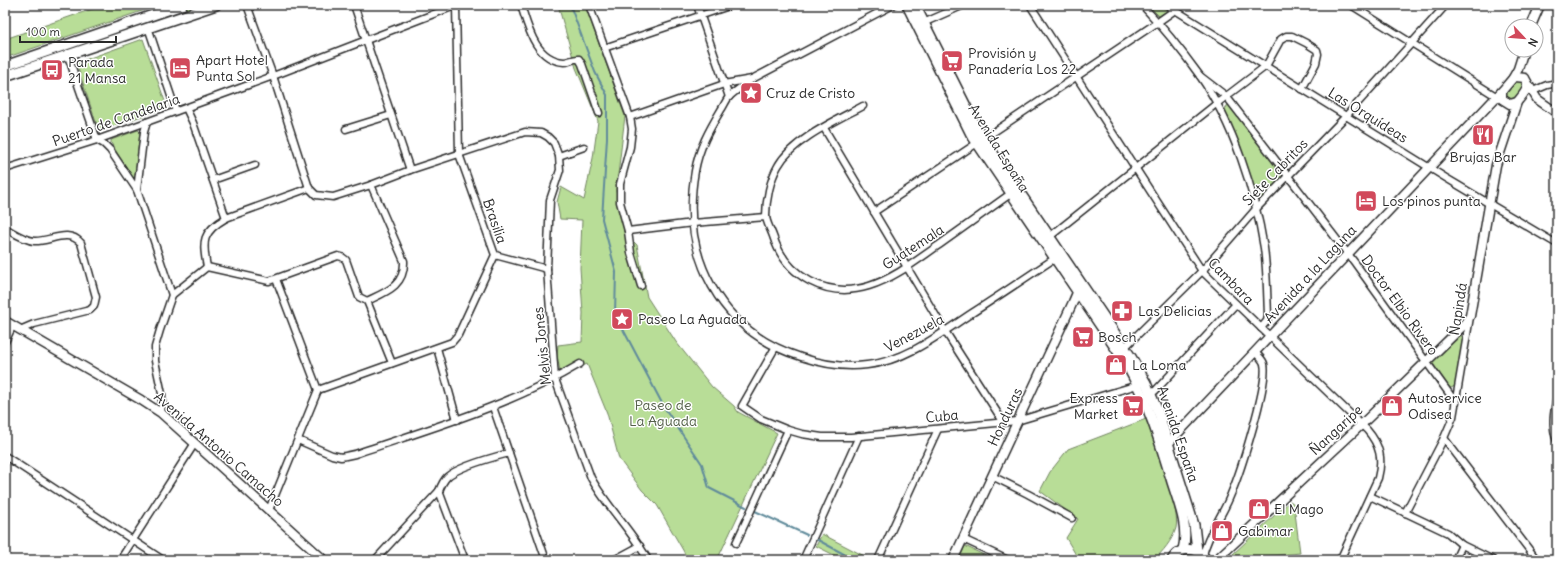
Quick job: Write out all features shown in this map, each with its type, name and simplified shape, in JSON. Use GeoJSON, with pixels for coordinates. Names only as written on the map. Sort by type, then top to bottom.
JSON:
{"type":"FeatureCollection","features":[{"type":"Feature","properties":{"kind":"main road"},"geometry":{"type":"LineString","coordinates":[[5,66],[182,5]]}},
{"type":"Feature","properties":{"kind":"main road"},"geometry":{"type":"LineString","coordinates":[[5,76],[216,5]]}},
{"type":"Feature","properties":{"kind":"main road","name":"Avenida España"},"geometry":{"type":"LineString","coordinates":[[907,5],[921,24],[980,140],[1121,350],[1159,414],[1165,447],[1184,525],[1185,535],[1183,550]]}},
{"type":"Feature","properties":{"kind":"main road","name":"Avenida España"},"geometry":{"type":"LineString","coordinates":[[915,5],[921,24]]}},
{"type":"Feature","properties":{"kind":"main road","name":"Avenida España"},"geometry":{"type":"LineString","coordinates":[[1165,447],[1194,525],[1202,555]]}},
{"type":"Feature","properties":{"kind":"main road"},"geometry":{"type":"LineString","coordinates":[[1172,560],[1178,552],[1189,549],[1202,555]]}},
{"type":"Feature","properties":{"kind":"street"},"geometry":{"type":"LineString","coordinates":[[246,5],[273,76],[309,188],[316,195],[333,197],[525,132],[541,133],[548,137],[554,143],[559,156],[584,147]]}},
{"type":"Feature","properties":{"kind":"street"},"geometry":{"type":"LineString","coordinates":[[354,5],[410,170]]}},
{"type":"Feature","properties":{"kind":"street","name":"Puerto de Candelaria"},"geometry":{"type":"LineString","coordinates":[[5,169],[97,140],[186,108],[365,41],[456,5]]}},
{"type":"Feature","properties":{"kind":"street","name":"Brasilia"},"geometry":{"type":"LineString","coordinates":[[318,390],[452,342],[458,335],[495,255],[459,154],[456,5]]}},
{"type":"Feature","properties":{"kind":"street"},"geometry":{"type":"LineString","coordinates":[[520,5],[530,36],[545,54],[551,58],[566,62],[579,59],[599,113]]}},
{"type":"Feature","properties":{"kind":"street"},"geometry":{"type":"LineString","coordinates":[[589,5],[630,117],[632,129],[630,147],[620,184],[620,202],[628,231],[631,253],[641,286]]}},
{"type":"Feature","properties":{"kind":"street"},"geometry":{"type":"LineString","coordinates":[[697,5],[729,97]]}},
{"type":"Feature","properties":{"kind":"street"},"geometry":{"type":"LineString","coordinates":[[604,48],[732,5]]}},
{"type":"Feature","properties":{"kind":"street"},"geometry":{"type":"LineString","coordinates":[[630,117],[724,84],[752,79],[893,5]]}},
{"type":"Feature","properties":{"kind":"street"},"geometry":{"type":"LineString","coordinates":[[921,24],[964,5]]}},
{"type":"Feature","properties":{"kind":"street","name":"Cambara"},"geometry":{"type":"LineString","coordinates":[[1030,5],[1202,271],[1361,425],[1368,430],[1376,441],[1381,457],[1380,468],[1370,496],[1340,560]]}},
{"type":"Feature","properties":{"kind":"street"},"geometry":{"type":"LineString","coordinates":[[1142,5],[1158,22],[1200,76],[1216,104],[1237,148],[1256,209],[1264,250],[1268,315],[1267,321],[1261,328]]}},
{"type":"Feature","properties":{"kind":"street","name":"Las Orquídeas"},"geometry":{"type":"LineString","coordinates":[[1167,5],[1177,8],[1302,89],[1557,244]]}},
{"type":"Feature","properties":{"kind":"street"},"geometry":{"type":"LineString","coordinates":[[1351,5],[1412,44],[1499,94],[1506,102],[1510,104],[1519,100],[1537,99]]}},
{"type":"Feature","properties":{"kind":"street","name":"Siete Cabritos"},"geometry":{"type":"LineString","coordinates":[[1121,350],[1202,271],[1256,209],[1346,116],[1446,5]]}},
{"type":"Feature","properties":{"kind":"street"},"geometry":{"type":"LineString","coordinates":[[1534,18],[1540,5]]}},
{"type":"Feature","properties":{"kind":"street"},"geometry":{"type":"LineString","coordinates":[[874,212],[1177,8]]}},
{"type":"Feature","properties":{"kind":"street"},"geometry":{"type":"LineString","coordinates":[[148,27],[176,111]]}},
{"type":"Feature","properties":{"kind":"street"},"geometry":{"type":"LineString","coordinates":[[1047,239],[1136,167],[1266,66],[1281,40],[1286,36],[1292,36],[1317,50],[1318,57],[1302,89]]}},
{"type":"Feature","properties":{"kind":"street"},"geometry":{"type":"LineString","coordinates":[[64,45],[97,140],[110,150],[137,190],[172,295]]}},
{"type":"Feature","properties":{"kind":"street"},"geometry":{"type":"LineString","coordinates":[[1499,94],[1513,78],[1522,58]]}},
{"type":"Feature","properties":{"kind":"street"},"geometry":{"type":"LineString","coordinates":[[1519,100],[1527,88],[1524,58]]}},
{"type":"Feature","properties":{"kind":"street","name":"Doctor Elbio Rivero"},"geometry":{"type":"LineString","coordinates":[[1200,76],[1226,96],[1348,253],[1456,403]]}},
{"type":"Feature","properties":{"kind":"street"},"geometry":{"type":"LineString","coordinates":[[1513,78],[1519,77],[1526,80],[1537,99],[1557,113]]}},
{"type":"Feature","properties":{"kind":"street","name":"Venezuela"},"geometry":{"type":"LineString","coordinates":[[752,79],[729,97],[704,140],[697,161],[691,203],[698,253],[706,274],[720,300],[749,330],[775,348],[812,361],[829,364],[867,365],[893,360],[918,348],[945,331],[1058,256]]}},
{"type":"Feature","properties":{"kind":"street"},"geometry":{"type":"LineString","coordinates":[[1533,91],[1546,85],[1557,83]]}},
{"type":"Feature","properties":{"kind":"street","name":"Avenida a la Laguna"},"geometry":{"type":"LineString","coordinates":[[1165,447],[1499,94]]}},
{"type":"Feature","properties":{"kind":"street","name":"Ñapindá"},"geometry":{"type":"LineString","coordinates":[[1405,513],[1444,438],[1453,417],[1496,165],[1519,100]]}},
{"type":"Feature","properties":{"kind":"street","name":"Guatemala"},"geometry":{"type":"LineString","coordinates":[[863,106],[790,149],[778,166],[770,184],[766,217],[775,243],[787,263],[804,278],[818,285],[835,289],[850,290],[869,286],[887,279],[908,267],[1014,191]]}},
{"type":"Feature","properties":{"kind":"street"},"geometry":{"type":"LineString","coordinates":[[186,108],[193,123],[226,218]]}},
{"type":"Feature","properties":{"kind":"street"},"geometry":{"type":"LineString","coordinates":[[346,129],[391,115]]}},
{"type":"Feature","properties":{"kind":"street"},"geometry":{"type":"LineString","coordinates":[[137,190],[144,132],[147,122]]}},
{"type":"Feature","properties":{"kind":"street"},"geometry":{"type":"LineString","coordinates":[[824,128],[945,331],[1004,423]]}},
{"type":"Feature","properties":{"kind":"street","name":"Melvis Jones"},"geometry":{"type":"LineString","coordinates":[[559,156],[560,170],[550,200],[547,269],[555,379],[591,478],[598,491],[640,546],[648,560]]}},
{"type":"Feature","properties":{"kind":"street"},"geometry":{"type":"LineString","coordinates":[[213,180],[255,165]]}},
{"type":"Feature","properties":{"kind":"street"},"geometry":{"type":"LineString","coordinates":[[207,267],[269,281],[338,256],[346,260],[358,297],[366,300],[385,292],[398,283],[404,268],[402,254],[371,185]]}},
{"type":"Feature","properties":{"kind":"street"},"geometry":{"type":"LineString","coordinates":[[207,267],[204,250],[206,236],[214,225],[226,218],[309,188]]}},
{"type":"Feature","properties":{"kind":"street"},"geometry":{"type":"LineString","coordinates":[[628,231],[693,223],[766,217]]}},
{"type":"Feature","properties":{"kind":"street"},"geometry":{"type":"LineString","coordinates":[[5,228],[29,240],[44,240],[67,235],[77,239],[81,243],[96,297],[94,306],[90,310],[16,328],[5,342]]}},
{"type":"Feature","properties":{"kind":"street"},"geometry":{"type":"LineString","coordinates":[[495,255],[547,269]]}},
{"type":"Feature","properties":{"kind":"street"},"geometry":{"type":"LineString","coordinates":[[161,413],[162,394],[155,361],[155,346],[172,295],[207,267]]}},
{"type":"Feature","properties":{"kind":"street"},"geometry":{"type":"LineString","coordinates":[[269,510],[318,390],[276,279]]}},
{"type":"Feature","properties":{"kind":"street","name":"Honduras"},"geometry":{"type":"LineString","coordinates":[[953,560],[1073,302],[1082,291]]}},
{"type":"Feature","properties":{"kind":"street"},"geometry":{"type":"LineString","coordinates":[[366,300],[392,363]]}},
{"type":"Feature","properties":{"kind":"street"},"geometry":{"type":"LineString","coordinates":[[1148,396],[1236,304]]}},
{"type":"Feature","properties":{"kind":"street","name":"Ñangaripe"},"geometry":{"type":"LineString","coordinates":[[1216,560],[1361,425],[1462,327],[1470,316]]}},
{"type":"Feature","properties":{"kind":"street","name":"Avenida Antonio Camacho"},"geometry":{"type":"LineString","coordinates":[[5,321],[161,413],[324,560]]}},
{"type":"Feature","properties":{"kind":"street"},"geometry":{"type":"LineString","coordinates":[[437,348],[457,420]]}},
{"type":"Feature","properties":{"kind":"street","name":"Cuba"},"geometry":{"type":"LineString","coordinates":[[775,348],[742,406],[761,419],[788,430],[822,437],[859,436],[1018,421],[1142,384]]}},
{"type":"Feature","properties":{"kind":"street"},"geometry":{"type":"LineString","coordinates":[[1202,555],[1205,545],[1231,495],[1249,441],[1265,369],[1262,360],[1255,352]]}},
{"type":"Feature","properties":{"kind":"street"},"geometry":{"type":"LineString","coordinates":[[298,440],[342,457],[493,407],[555,379],[580,364]]}},
{"type":"Feature","properties":{"kind":"street"},"geometry":{"type":"LineString","coordinates":[[1557,396],[1553,420],[1553,432],[1557,441]]}},
{"type":"Feature","properties":{"kind":"street"},"geometry":{"type":"LineString","coordinates":[[493,407],[546,560]]}},
{"type":"Feature","properties":{"kind":"street"},"geometry":{"type":"LineString","coordinates":[[878,560],[938,429]]}},
{"type":"Feature","properties":{"kind":"street"},"geometry":{"type":"LineString","coordinates":[[736,543],[788,430]]}},
{"type":"Feature","properties":{"kind":"street"},"geometry":{"type":"LineString","coordinates":[[803,560],[859,436]]}},
{"type":"Feature","properties":{"kind":"street"},"geometry":{"type":"LineString","coordinates":[[1444,438],[1537,560]]}},
{"type":"Feature","properties":{"kind":"street"},"geometry":{"type":"LineString","coordinates":[[120,560],[195,443]]}},
{"type":"Feature","properties":{"kind":"street"},"geometry":{"type":"LineString","coordinates":[[375,560],[439,491],[448,476],[479,462],[509,453]]}},
{"type":"Feature","properties":{"kind":"street"},"geometry":{"type":"LineString","coordinates":[[5,456],[163,560]]}},
{"type":"Feature","properties":{"kind":"street"},"geometry":{"type":"LineString","coordinates":[[992,476],[1072,518]]}},
{"type":"Feature","properties":{"kind":"street"},"geometry":{"type":"LineString","coordinates":[[439,491],[465,560]]}},
{"type":"Feature","properties":{"kind":"street"},"geometry":{"type":"LineString","coordinates":[[1370,496],[1448,533],[1462,545],[1493,560]]}},
{"type":"Feature","properties":{"kind":"street"},"geometry":{"type":"LineString","coordinates":[[963,539],[1008,560]]}},
{"type":"Feature","properties":{"kind":"street"},"geometry":{"type":"LineString","coordinates":[[1455,560],[1462,545]]}},
{"type":"Feature","properties":{"kind":"street"},"geometry":{"type":"LineString","coordinates":[[614,560],[640,546]]}},
{"type":"Feature","properties":{"kind":"green space"},"geometry":{"type":"Polygon","coordinates":[[[104,5],[159,5],[5,58],[5,39],[104,5]]]}},
{"type":"Feature","properties":{"kind":"green space"},"geometry":{"type":"Polygon","coordinates":[[[190,5],[204,5],[74,49],[73,48],[77,44],[190,5]]]}},
{"type":"Feature","properties":{"kind":"green space","name":"Paseo de La Aguada"},"geometry":{"type":"Polygon","coordinates":[[[558,5],[585,5],[625,116],[616,191],[625,233],[637,245],[647,297],[676,342],[712,387],[734,406],[738,412],[777,433],[719,556],[719,560],[686,560],[684,552],[657,505],[642,490],[619,459],[607,413],[587,364],[561,377],[557,355],[558,345],[582,342],[583,313],[580,268],[582,220],[560,219],[557,202],[561,187],[584,200],[593,158],[598,121],[576,68],[558,5]]]}},
{"type":"Feature","properties":{"kind":"green space"},"geometry":{"type":"Polygon","coordinates":[[[1148,5],[1161,5],[1167,8],[1167,11],[1159,16],[1148,5]]]}},
{"type":"Feature","properties":{"kind":"green space"},"geometry":{"type":"Polygon","coordinates":[[[143,39],[167,107],[99,131],[76,63],[143,39]]]}},
{"type":"Feature","properties":{"kind":"green space"},"geometry":{"type":"Polygon","coordinates":[[[1521,81],[1523,86],[1518,96],[1510,100],[1507,99],[1506,95],[1514,82],[1521,81]]]}},
{"type":"Feature","properties":{"kind":"green space"},"geometry":{"type":"Polygon","coordinates":[[[1228,104],[1281,174],[1281,178],[1260,201],[1257,199],[1241,148],[1224,112],[1228,104]]]}},
{"type":"Feature","properties":{"kind":"green space"},"geometry":{"type":"Polygon","coordinates":[[[138,130],[140,132],[135,178],[133,178],[111,143],[111,140],[138,130]]]}},
{"type":"Feature","properties":{"kind":"green space"},"geometry":{"type":"Polygon","coordinates":[[[1459,335],[1463,338],[1455,386],[1451,388],[1432,362],[1459,335]]]}},
{"type":"Feature","properties":{"kind":"green space"},"geometry":{"type":"Polygon","coordinates":[[[1146,419],[1171,491],[1176,519],[1176,528],[1174,533],[1167,546],[1154,560],[1079,560],[1066,538],[1078,519],[1040,491],[1050,472],[1068,449],[1146,419]]]}},
{"type":"Feature","properties":{"kind":"green space"},"geometry":{"type":"Polygon","coordinates":[[[1290,501],[1294,504],[1300,553],[1235,560],[1233,554],[1290,501]]]}},
{"type":"Feature","properties":{"kind":"green space"},"geometry":{"type":"Polygon","coordinates":[[[822,534],[872,560],[844,560],[816,546],[822,534]]]}},
{"type":"Feature","properties":{"kind":"green space"},"geometry":{"type":"Polygon","coordinates":[[[965,546],[994,560],[959,560],[965,546]]]}},
{"type":"Feature","properties":{"kind":"waterway"},"geometry":{"type":"LineString","coordinates":[[570,5],[595,72],[607,95],[607,138],[602,219],[616,272],[615,314],[664,407],[702,464],[709,488],[746,507]]}},
{"type":"Feature","properties":{"kind":"waterway"},"geometry":{"type":"LineString","coordinates":[[755,511],[807,535]]}},
{"type":"Feature","properties":{"kind":"waterway"},"geometry":{"type":"LineString","coordinates":[[816,539],[855,560]]}},
{"type":"Feature","properties":{"kind":"place","name":"Provisión y Panadería Los 22"},"geometry":{"type":"Point","coordinates":[952,61]}},
{"type":"Feature","properties":{"kind":"place","name":"Apart Hotel Punta Sol"},"geometry":{"type":"Point","coordinates":[180,68]}},
{"type":"Feature","properties":{"kind":"place","name":"Parada 21 Mansa"},"geometry":{"type":"Point","coordinates":[52,70]}},
{"type":"Feature","properties":{"kind":"place","name":"Cruz de Cristo"},"geometry":{"type":"Point","coordinates":[751,93]}},
{"type":"Feature","properties":{"kind":"place","name":"Brujas Bar"},"geometry":{"type":"Point","coordinates":[1483,135]}},
{"type":"Feature","properties":{"kind":"place","name":"Los pinos punta"},"geometry":{"type":"Point","coordinates":[1366,201]}},
{"type":"Feature","properties":{"kind":"place","name":"Las Delicias"},"geometry":{"type":"Point","coordinates":[1122,311]}},
{"type":"Feature","properties":{"kind":"place","name":"Paseo La Aguada"},"geometry":{"type":"Point","coordinates":[622,319]}},
{"type":"Feature","properties":{"kind":"place","name":"Bosch"},"geometry":{"type":"Point","coordinates":[1083,337]}},
{"type":"Feature","properties":{"kind":"place","name":"La Loma"},"geometry":{"type":"Point","coordinates":[1116,365]}},
{"type":"Feature","properties":{"kind":"place","name":"Express Market"},"geometry":{"type":"Point","coordinates":[1133,406]}},
{"type":"Feature","properties":{"kind":"place","name":"Autoservice Odisea"},"geometry":{"type":"Point","coordinates":[1392,406]}},
{"type":"Feature","properties":{"kind":"place","name":"El Mago"},"geometry":{"type":"Point","coordinates":[1259,509]}},
{"type":"Feature","properties":{"kind":"place","name":"Gabimar"},"geometry":{"type":"Point","coordinates":[1222,531]}}]}
